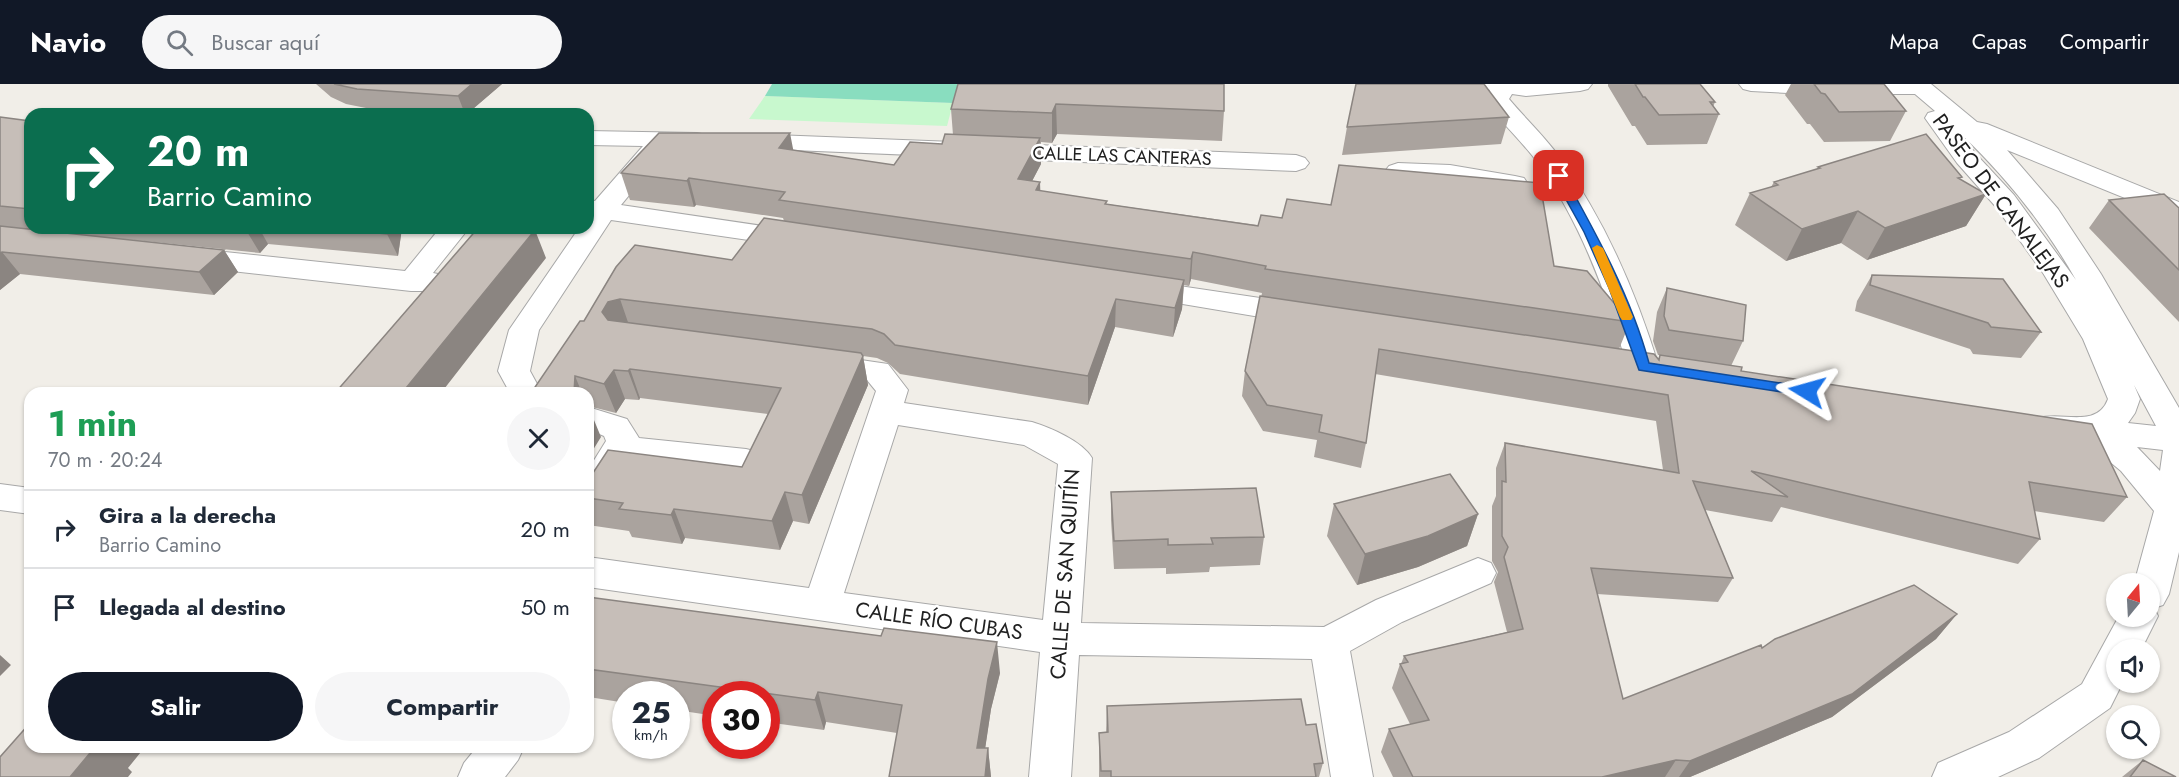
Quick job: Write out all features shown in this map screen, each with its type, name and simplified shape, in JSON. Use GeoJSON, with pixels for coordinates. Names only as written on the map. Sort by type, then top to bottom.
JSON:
{"type":"FeatureCollection","features":[{"type":"Feature","properties":{"kind":"street"},"geometry":{"type":"LineString","coordinates":[[1580,84],[1526,89],[1498,86],[1497,100],[1548,159],[1570,192],[1615,288],[1638,346],[1654,369],[1608,362]]}},
{"type":"Feature","properties":{"kind":"street"},"geometry":{"type":"LineString","coordinates":[[1751,84],[1806,87],[1918,86]]}},
{"type":"Feature","properties":{"kind":"street","name":"PASEO DE CANALEJAS"},"geometry":{"type":"LineString","coordinates":[[1918,86],[1934,114],[1966,158],[2005,201],[2056,271],[2098,339],[2124,399],[2119,413],[2093,430]]}},
{"type":"Feature","properties":{"kind":"street","name":"PASEO DE CANALEJAS"},"geometry":{"type":"LineString","coordinates":[[1918,86],[1965,124],[2002,159],[2045,209],[2087,274],[2179,439]]}},
{"type":"Feature","properties":{"kind":"street"},"geometry":{"type":"LineString","coordinates":[[1934,114],[1965,124],[2179,212]]}},
{"type":"Feature","properties":{"kind":"street","name":"CALLE LAS CANTERAS"},"geometry":{"type":"LineString","coordinates":[[594,138],[948,149],[1296,164]]}},
{"type":"Feature","properties":{"kind":"street"},"geometry":{"type":"LineString","coordinates":[[595,209],[663,139]]}},
{"type":"Feature","properties":{"kind":"street"},"geometry":{"type":"LineString","coordinates":[[1398,171],[1450,173],[1570,192]]}},
{"type":"Feature","properties":{"kind":"street","name":"PASEO DE CANALEJAS"},"geometry":{"type":"LineString","coordinates":[[2045,209],[2047,197],[2061,188],[2090,184],[2118,186]]}},
{"type":"Feature","properties":{"kind":"street"},"geometry":{"type":"LineString","coordinates":[[595,209],[826,243]]}},
{"type":"Feature","properties":{"kind":"street"},"geometry":{"type":"LineString","coordinates":[[594,225],[597,221],[595,209]]}},
{"type":"Feature","properties":{"kind":"street"},"geometry":{"type":"LineString","coordinates":[[411,282],[450,234]]}},
{"type":"Feature","properties":{"kind":"street"},"geometry":{"type":"LineString","coordinates":[[523,387],[514,371],[524,330],[588,234]]}},
{"type":"Feature","properties":{"kind":"street"},"geometry":{"type":"LineString","coordinates":[[162,254],[411,282],[448,284],[409,330]]}},
{"type":"Feature","properties":{"kind":"street"},"geometry":{"type":"LineString","coordinates":[[1109,285],[1328,318]]}},
{"type":"Feature","properties":{"kind":"street"},"geometry":{"type":"LineString","coordinates":[[795,361],[877,371],[892,390],[822,604]]}},
{"type":"Feature","properties":{"kind":"street","name":"CALLE DE SAN QUITÍN"},"geometry":{"type":"LineString","coordinates":[[886,412],[1032,434],[1075,458],[1050,777]]}},
{"type":"Feature","properties":{"kind":"street"},"geometry":{"type":"LineString","coordinates":[[594,420],[616,426],[624,442],[594,489]]}},
{"type":"Feature","properties":{"kind":"street"},"geometry":{"type":"LineString","coordinates":[[2020,423],[2179,439]]}},
{"type":"Feature","properties":{"kind":"street"},"geometry":{"type":"LineString","coordinates":[[2093,430],[2133,462],[2172,509]]}},
{"type":"Feature","properties":{"kind":"street"},"geometry":{"type":"LineString","coordinates":[[621,448],[746,461]]}},
{"type":"Feature","properties":{"kind":"street"},"geometry":{"type":"LineString","coordinates":[[2155,573],[2172,509],[2179,452]]}},
{"type":"Feature","properties":{"kind":"street"},"geometry":{"type":"LineString","coordinates":[[0,498],[24,500]]}},
{"type":"Feature","properties":{"kind":"street","name":"CALLE RÍO CUBAS"},"geometry":{"type":"LineString","coordinates":[[594,584],[822,604],[1060,639],[1329,643],[1389,611],[1478,573]]}},
{"type":"Feature","properties":{"kind":"street"},"geometry":{"type":"LineString","coordinates":[[1329,643],[1352,777]]}},
{"type":"Feature","properties":{"kind":"street"},"geometry":{"type":"LineString","coordinates":[[1953,777],[2024,745],[2096,696],[2106,677]]}},
{"type":"Feature","properties":{"kind":"street"},"geometry":{"type":"LineString","coordinates":[[478,777],[497,753]]}},
{"type":"Feature","properties":{"kind":"green space"},"geometry":{"type":"Polygon","coordinates":[[[772,84],[959,84],[953,103],[765,96],[772,84]]]}},
{"type":"Feature","properties":{"kind":"green space"},"geometry":{"type":"Polygon","coordinates":[[[765,96],[953,103],[947,126],[749,119],[765,96]]]}},
{"type":"Feature","properties":{"kind":"building"},"geometry":{"type":"Polygon","coordinates":[[[334,84],[472,84],[458,96],[357,89],[334,84]]]}},
{"type":"Feature","properties":{"kind":"building"},"geometry":{"type":"Polygon","coordinates":[[[958,84],[1224,84],[1224,111],[1056,104],[1052,113],[951,109],[958,84]]]}},
{"type":"Feature","properties":{"kind":"building"},"geometry":{"type":"Polygon","coordinates":[[[1356,84],[1484,84],[1509,117],[1347,127],[1356,84]]]}},
{"type":"Feature","properties":{"kind":"building"},"geometry":{"type":"Polygon","coordinates":[[[1635,84],[1700,84],[1715,102],[1710,102],[1719,114],[1659,115],[1635,84]]]}},
{"type":"Feature","properties":{"kind":"building"},"geometry":{"type":"Polygon","coordinates":[[[1814,84],[1884,84],[1906,111],[1839,112],[1814,84]]]}},
{"type":"Feature","properties":{"kind":"building"},"geometry":{"type":"Polygon","coordinates":[[[0,117],[24,120],[24,208],[0,206],[0,117]]]}},
{"type":"Feature","properties":{"kind":"building"},"geometry":{"type":"Polygon","coordinates":[[[659,133],[790,133],[779,148],[894,165],[910,142],[942,144],[945,134],[1040,138],[1018,179],[1040,182],[1036,190],[1107,201],[1105,204],[1258,226],[1261,215],[1282,218],[1287,199],[1331,205],[1339,165],[1540,183],[1554,266],[1587,271],[1630,322],[1265,269],[1266,266],[1193,252],[1191,259],[779,200],[785,192],[689,178],[687,181],[621,173],[659,133]]]}},
{"type":"Feature","properties":{"kind":"building"},"geometry":{"type":"Polygon","coordinates":[[[1926,134],[1962,177],[1958,178],[1986,194],[1885,228],[1858,211],[1802,229],[1750,193],[1778,185],[1774,182],[1820,168],[1818,167],[1926,134]]]}},
{"type":"Feature","properties":{"kind":"building"},"geometry":{"type":"Polygon","coordinates":[[[2164,194],[2179,208],[2179,270],[2109,200],[2164,194]]]}},
{"type":"Feature","properties":{"kind":"building"},"geometry":{"type":"Polygon","coordinates":[[[764,218],[1184,280],[1175,308],[1116,299],[1088,376],[895,345],[884,334],[872,329],[620,299],[608,302],[602,312],[608,320],[861,353],[863,356],[802,495],[785,492],[772,521],[674,509],[671,515],[619,509],[623,503],[594,499],[594,471],[608,450],[742,467],[781,388],[630,369],[628,371],[614,370],[604,384],[575,376],[574,387],[535,387],[580,321],[584,321],[616,267],[635,245],[732,260],[764,218]]]}},
{"type":"Feature","properties":{"kind":"building"},"geometry":{"type":"Polygon","coordinates":[[[0,226],[24,229],[24,234],[75,234],[224,250],[199,272],[0,253],[0,226]]]}},
{"type":"Feature","properties":{"kind":"building"},"geometry":{"type":"Polygon","coordinates":[[[473,234],[532,234],[407,387],[340,387],[473,234]]]}},
{"type":"Feature","properties":{"kind":"building"},"geometry":{"type":"Polygon","coordinates":[[[1872,275],[2003,279],[2041,332],[1991,327],[1988,323],[1870,285],[1872,275]]]}},
{"type":"Feature","properties":{"kind":"building"},"geometry":{"type":"Polygon","coordinates":[[[1667,288],[1746,305],[1743,341],[1669,330],[1664,316],[1667,288]]]}},
{"type":"Feature","properties":{"kind":"building"},"geometry":{"type":"Polygon","coordinates":[[[1260,296],[1654,354],[1659,360],[1660,355],[1742,367],[1741,371],[2092,424],[2127,497],[2029,482],[2040,539],[1751,471],[1788,497],[1693,481],[1733,578],[1591,568],[1623,699],[1761,645],[1762,648],[1775,639],[1914,585],[1957,614],[1852,694],[1690,761],[1676,760],[1602,777],[1413,777],[1389,729],[1429,720],[1400,664],[1408,662],[1404,656],[1523,629],[1504,557],[1508,547],[1502,536],[1502,481],[1506,482],[1505,443],[1679,473],[1668,395],[1379,349],[1366,443],[1319,432],[1322,415],[1267,405],[1245,371],[1260,296]]]}},
{"type":"Feature","properties":{"kind":"building"},"geometry":{"type":"Polygon","coordinates":[[[1450,474],[1478,514],[1428,536],[1365,554],[1334,504],[1450,474]]]}},
{"type":"Feature","properties":{"kind":"building"},"geometry":{"type":"Polygon","coordinates":[[[1256,488],[1264,537],[1211,538],[1213,544],[1168,545],[1168,539],[1114,541],[1111,492],[1256,488]]]}},
{"type":"Feature","properties":{"kind":"building"},"geometry":{"type":"Polygon","coordinates":[[[594,598],[881,636],[884,628],[997,642],[988,679],[977,748],[988,748],[985,777],[889,777],[902,705],[818,692],[815,700],[780,695],[780,681],[702,681],[702,685],[690,683],[690,681],[594,670],[594,598]]]}},
{"type":"Feature","properties":{"kind":"building"},"geometry":{"type":"Polygon","coordinates":[[[1301,699],[1306,725],[1316,724],[1323,763],[1314,764],[1316,777],[1111,777],[1111,771],[1101,771],[1099,733],[1108,732],[1107,706],[1301,699]]]}},
{"type":"Feature","properties":{"kind":"building"},"geometry":{"type":"Polygon","coordinates":[[[24,730],[24,753],[90,753],[70,777],[0,777],[0,757],[24,730]]]}},
{"type":"Feature","properties":{"kind":"building"},"geometry":{"type":"Polygon","coordinates":[[[2143,760],[2176,777],[2130,777],[2143,760]]]}},
{"type":"Feature","properties":{"kind":"slow traffic"},"geometry":{"type":"LineString","coordinates":[[1597,248],[1627,317]]}},
{"type":"Feature","properties":{"kind":"route"},"geometry":{"type":"LineString","coordinates":[[1559,176],[1570,192],[1590,232],[1615,288],[1638,346],[1643,367],[1807,391]]}}]}
